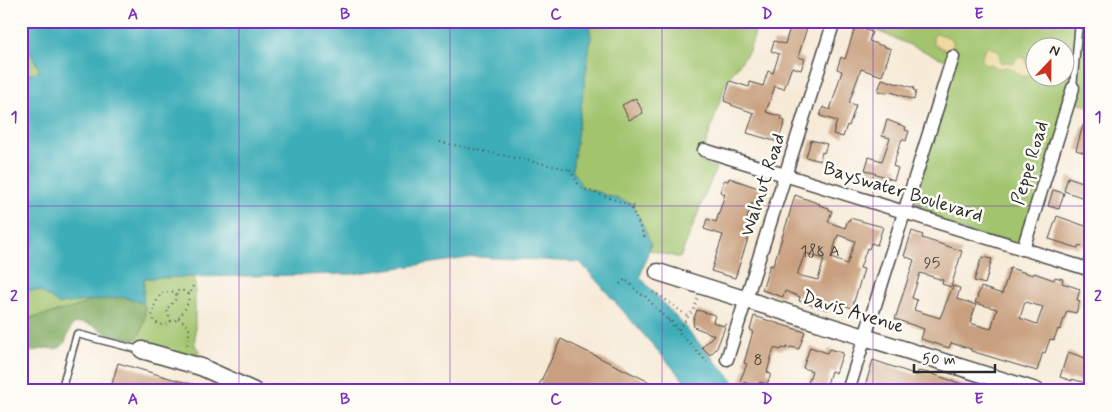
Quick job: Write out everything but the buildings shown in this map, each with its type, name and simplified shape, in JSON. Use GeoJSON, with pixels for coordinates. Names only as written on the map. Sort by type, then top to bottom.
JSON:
{"type":"FeatureCollection","features":[{"type":"Feature","properties":{"kind":"street","name":"Walnut Road"},"geometry":{"type":"LineString","coordinates":[[727,359],[834,21]]}},
{"type":"Feature","properties":{"kind":"street"},"geometry":{"type":"LineString","coordinates":[[848,391],[953,57]]}},
{"type":"Feature","properties":{"kind":"street","name":"Peppe Road"},"geometry":{"type":"LineString","coordinates":[[1023,249],[1073,88]]}},
{"type":"Feature","properties":{"kind":"street","name":"Bayswater Boulevard"},"geometry":{"type":"LineString","coordinates":[[704,150],[1091,270]]}},
{"type":"Feature","properties":{"kind":"street","name":"Davis Avenue"},"geometry":{"type":"LineString","coordinates":[[658,272],[1036,391]]}},
{"type":"Feature","properties":{"kind":"street"},"geometry":{"type":"LineString","coordinates":[[142,350],[201,367],[254,391]]}},
{"type":"Feature","properties":{"kind":"lane"},"geometry":{"type":"LineString","coordinates":[[1074,77],[1079,21]]}},
{"type":"Feature","properties":{"kind":"lane"},"geometry":{"type":"LineString","coordinates":[[61,391],[77,334],[142,350]]}},
{"type":"Feature","properties":{"kind":"path"},"geometry":{"type":"LineString","coordinates":[[440,142],[571,170],[578,184]]}},
{"type":"Feature","properties":{"kind":"path"},"geometry":{"type":"LineString","coordinates":[[581,188],[633,206],[645,238]]}},
{"type":"Feature","properties":{"kind":"path"},"geometry":{"type":"LineString","coordinates":[[620,284],[625,279],[641,295],[643,294],[707,362]]}},
{"type":"Feature","properties":{"kind":"path"},"geometry":{"type":"LineString","coordinates":[[189,294],[183,291],[162,293],[153,307],[154,322],[159,326],[166,326],[171,321],[178,319],[187,305],[193,285]]}},
{"type":"Feature","properties":{"kind":"path"},"geometry":{"type":"LineString","coordinates":[[668,320],[679,328],[694,309],[702,285]]}},
{"type":"Feature","properties":{"kind":"path"},"geometry":{"type":"LineString","coordinates":[[171,321],[167,309],[175,300],[178,291]]}},
{"type":"Feature","properties":{"kind":"path"},"geometry":{"type":"LineString","coordinates":[[652,292],[662,297],[688,317]]}},
{"type":"Feature","properties":{"kind":"path"},"geometry":{"type":"LineString","coordinates":[[178,319],[184,322],[190,329],[185,352]]}},
{"type":"Feature","properties":{"kind":"green space"},"geometry":{"type":"Polygon","coordinates":[[[588,21],[759,21],[749,51],[726,82],[700,162],[716,168],[680,258],[649,250],[651,243],[633,204],[582,187],[572,170],[591,37],[588,21]]]}},
{"type":"Feature","properties":{"kind":"green space"},"geometry":{"type":"Polygon","coordinates":[[[854,21],[1091,21],[1091,107],[1071,101],[1025,251],[904,211],[952,63],[854,21]]]}},
{"type":"Feature","properties":{"kind":"green space"},"geometry":{"type":"Polygon","coordinates":[[[21,34],[40,71],[21,77],[21,34]]]}},
{"type":"Feature","properties":{"kind":"green space"},"geometry":{"type":"Polygon","coordinates":[[[195,277],[195,346],[199,349],[199,361],[131,339],[139,336],[144,321],[144,278],[195,277]]]}},
{"type":"Feature","properties":{"kind":"green space"},"geometry":{"type":"Polygon","coordinates":[[[21,290],[40,291],[59,304],[93,300],[58,312],[21,318],[21,290]]]}},
{"type":"Feature","properties":{"kind":"green space"},"geometry":{"type":"Polygon","coordinates":[[[124,297],[138,301],[145,306],[144,321],[139,336],[128,339],[119,338],[88,324],[72,325],[61,347],[55,349],[46,348],[26,353],[21,367],[21,318],[32,318],[77,307],[93,300],[124,297]]]}},
{"type":"Feature","properties":{"kind":"sand"},"geometry":{"type":"Polygon","coordinates":[[[936,34],[948,37],[953,42],[953,45],[946,50],[933,44],[933,37],[936,34]]]}},
{"type":"Feature","properties":{"kind":"sand"},"geometry":{"type":"Polygon","coordinates":[[[987,47],[993,48],[998,51],[1001,63],[1014,64],[1016,59],[1021,57],[1024,58],[1024,76],[1010,68],[1000,68],[984,63],[982,61],[983,53],[987,47]]]}},
{"type":"Feature","properties":{"kind":"water"},"geometry":{"type":"Polygon","coordinates":[[[21,21],[588,21],[591,37],[572,170],[582,187],[633,204],[651,243],[640,277],[742,391],[693,391],[580,262],[476,257],[352,274],[144,278],[143,304],[124,297],[59,304],[40,291],[21,290],[21,77],[40,71],[21,34],[21,21]]]}}]}
